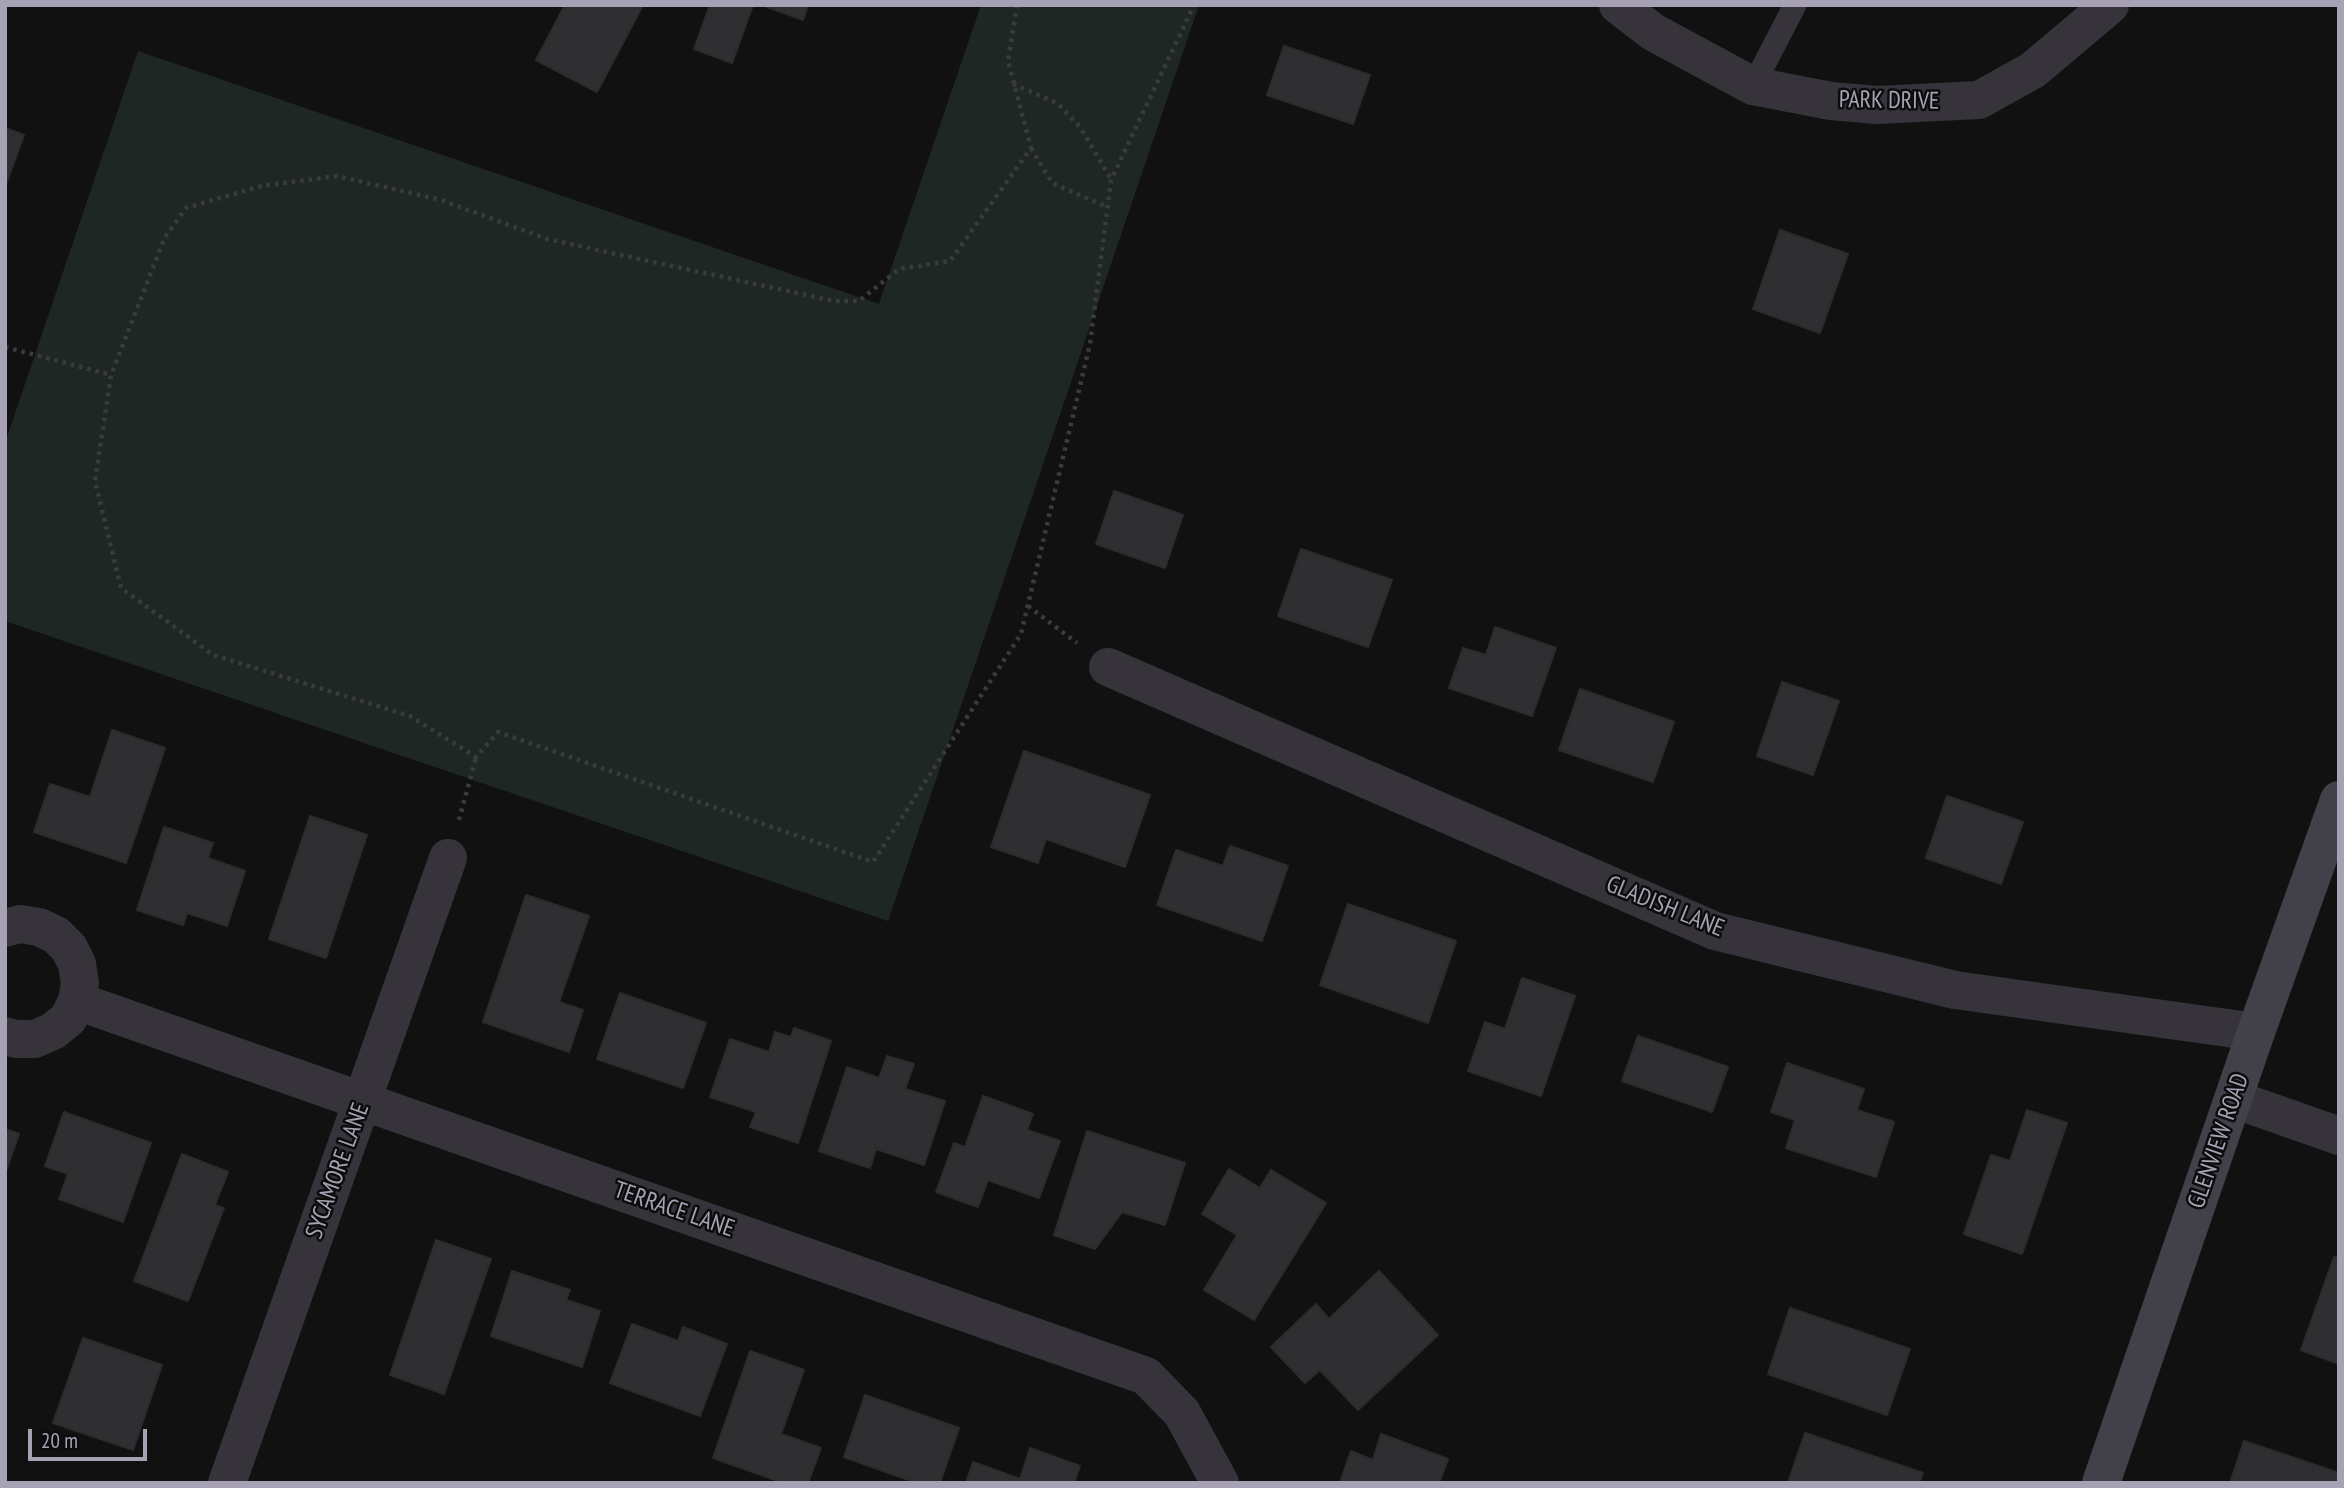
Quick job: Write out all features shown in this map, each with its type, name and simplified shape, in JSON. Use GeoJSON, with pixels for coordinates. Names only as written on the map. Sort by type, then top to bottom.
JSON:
{"type":"FeatureCollection","features":[{"type":"Feature","properties":{"kind":"main road","name":"GLENVIEW ROAD"},"geometry":{"type":"LineString","coordinates":[[2101,1483],[2339,800]]}},
{"type":"Feature","properties":{"kind":"street","name":"PARK DRIVE"},"geometry":{"type":"LineString","coordinates":[[1618,5],[1653,32],[1753,86],[1831,101],[1877,106],[1979,100],[2033,70],[2110,5]]}},
{"type":"Feature","properties":{"kind":"street","name":"GLADISH LANE"},"geometry":{"type":"LineString","coordinates":[[1108,667],[1715,931],[1955,990],[2256,1032]]}},
{"type":"Feature","properties":{"kind":"street","name":"SYCAMORE LANE"},"geometry":{"type":"LineString","coordinates":[[227,1483],[448,858]]}},
{"type":"Feature","properties":{"kind":"street"},"geometry":{"type":"LineString","coordinates":[[5,928],[20,924],[39,927],[56,935],[69,948],[78,964],[80,983],[77,1002],[68,1018],[53,1031],[35,1039],[5,1036]]}},
{"type":"Feature","properties":{"kind":"street","name":"TERRACE LANE"},"geometry":{"type":"LineString","coordinates":[[77,1002],[1146,1376],[1182,1413],[1220,1483]]}},
{"type":"Feature","properties":{"kind":"street"},"geometry":{"type":"LineString","coordinates":[[2234,1099],[2339,1136]]}},
{"type":"Feature","properties":{"kind":"lane"},"geometry":{"type":"LineString","coordinates":[[1753,86],[1795,5]]}},
{"type":"Feature","properties":{"kind":"path"},"geometry":{"type":"LineString","coordinates":[[1017,5],[1007,61],[1031,148],[1052,183],[1107,207]]}},
{"type":"Feature","properties":{"kind":"path"},"geometry":{"type":"LineString","coordinates":[[448,858],[476,757],[498,732],[873,862],[1021,634],[1090,344],[1111,180],[1194,5]]}},
{"type":"Feature","properties":{"kind":"path"},"geometry":{"type":"LineString","coordinates":[[1013,85],[1057,103],[1080,127],[1111,180]]}},
{"type":"Feature","properties":{"kind":"path"},"geometry":{"type":"LineString","coordinates":[[476,757],[410,716],[213,655],[121,588],[95,481],[111,375],[165,237],[186,208],[261,186],[337,176],[442,200],[547,239],[834,300],[859,301],[899,270],[950,261],[1031,148]]}},
{"type":"Feature","properties":{"kind":"path"},"geometry":{"type":"LineString","coordinates":[[5,347],[111,375]]}},
{"type":"Feature","properties":{"kind":"path"},"geometry":{"type":"LineString","coordinates":[[1028,606],[1108,667]]}},
{"type":"Feature","properties":{"kind":"shaded area"},"geometry":{"type":"Polygon","coordinates":[[[981,5],[1199,5],[888,921],[5,621],[5,443],[138,51],[879,304],[981,5]]]}},
{"type":"Feature","properties":{"kind":"building"},"geometry":{"type":"Polygon","coordinates":[[[565,5],[643,5],[597,92],[536,60],[565,5]]]}},
{"type":"Feature","properties":{"kind":"building"},"geometry":{"type":"Polygon","coordinates":[[[710,5],[753,5],[732,63],[694,49],[710,5]]]}},
{"type":"Feature","properties":{"kind":"building"},"geometry":{"type":"Polygon","coordinates":[[[762,5],[808,5],[803,20],[762,5]]]}},
{"type":"Feature","properties":{"kind":"building"},"geometry":{"type":"Polygon","coordinates":[[[1284,46],[1370,75],[1353,124],[1267,95],[1284,46]]]}},
{"type":"Feature","properties":{"kind":"building"},"geometry":{"type":"Polygon","coordinates":[[[5,128],[24,135],[5,187],[5,128]]]}},
{"type":"Feature","properties":{"kind":"building"},"geometry":{"type":"Polygon","coordinates":[[[1780,230],[1848,254],[1820,333],[1753,309],[1780,230]]]}},
{"type":"Feature","properties":{"kind":"building"},"geometry":{"type":"Polygon","coordinates":[[[1114,491],[1183,515],[1165,568],[1096,544],[1114,491]]]}},
{"type":"Feature","properties":{"kind":"building"},"geometry":{"type":"Polygon","coordinates":[[[1301,549],[1392,580],[1368,647],[1278,616],[1301,549]]]}},
{"type":"Feature","properties":{"kind":"building"},"geometry":{"type":"Polygon","coordinates":[[[1495,627],[1556,648],[1532,716],[1449,688],[1463,648],[1486,655],[1495,627]]]}},
{"type":"Feature","properties":{"kind":"building"},"geometry":{"type":"Polygon","coordinates":[[[1782,682],[1839,701],[1813,775],[1757,756],[1782,682]]]}},
{"type":"Feature","properties":{"kind":"building"},"geometry":{"type":"Polygon","coordinates":[[[1580,689],[1674,722],[1653,782],[1559,750],[1580,689]]]}},
{"type":"Feature","properties":{"kind":"building"},"geometry":{"type":"Polygon","coordinates":[[[112,730],[165,748],[126,863],[34,832],[50,784],[90,797],[112,730]]]}},
{"type":"Feature","properties":{"kind":"building"},"geometry":{"type":"Polygon","coordinates":[[[1024,751],[1150,795],[1125,867],[1046,839],[1038,863],[991,847],[1024,751]]]}},
{"type":"Feature","properties":{"kind":"building"},"geometry":{"type":"Polygon","coordinates":[[[1947,796],[2023,822],[2001,884],[1926,858],[1947,796]]]}},
{"type":"Feature","properties":{"kind":"building"},"geometry":{"type":"Polygon","coordinates":[[[310,816],[367,835],[326,958],[269,939],[310,816]]]}},
{"type":"Feature","properties":{"kind":"building"},"geometry":{"type":"Polygon","coordinates":[[[164,827],[213,843],[208,858],[245,871],[227,926],[187,913],[183,925],[137,910],[164,827]]]}},
{"type":"Feature","properties":{"kind":"building"},"geometry":{"type":"Polygon","coordinates":[[[1230,846],[1288,866],[1262,941],[1157,905],[1176,850],[1223,866],[1230,846]]]}},
{"type":"Feature","properties":{"kind":"building"},"geometry":{"type":"Polygon","coordinates":[[[526,895],[589,916],[559,1002],[583,1010],[569,1052],[483,1022],[526,895]]]}},
{"type":"Feature","properties":{"kind":"building"},"geometry":{"type":"Polygon","coordinates":[[[1348,904],[1456,941],[1428,1023],[1320,985],[1348,904]]]}},
{"type":"Feature","properties":{"kind":"building"},"geometry":{"type":"Polygon","coordinates":[[[1522,978],[1575,996],[1541,1096],[1468,1071],[1485,1022],[1505,1029],[1522,978]]]}},
{"type":"Feature","properties":{"kind":"building"},"geometry":{"type":"Polygon","coordinates":[[[620,993],[706,1023],[683,1088],[597,1059],[620,993]]]}},
{"type":"Feature","properties":{"kind":"building"},"geometry":{"type":"Polygon","coordinates":[[[794,1028],[831,1041],[798,1143],[750,1127],[756,1112],[710,1097],[730,1039],[769,1052],[775,1032],[791,1037],[794,1028]]]}},
{"type":"Feature","properties":{"kind":"building"},"geometry":{"type":"Polygon","coordinates":[[[1638,1036],[1728,1067],[1712,1112],[1622,1081],[1638,1036]]]}},
{"type":"Feature","properties":{"kind":"building"},"geometry":{"type":"Polygon","coordinates":[[[887,1056],[914,1064],[905,1089],[945,1101],[924,1165],[876,1149],[870,1168],[819,1151],[847,1067],[879,1078],[887,1056]]]}},
{"type":"Feature","properties":{"kind":"building"},"geometry":{"type":"Polygon","coordinates":[[[1787,1063],[1864,1089],[1857,1110],[1894,1122],[1876,1177],[1786,1148],[1795,1120],[1771,1112],[1787,1063]]]}},
{"type":"Feature","properties":{"kind":"building"},"geometry":{"type":"Polygon","coordinates":[[[983,1096],[1033,1114],[1027,1130],[1060,1141],[1039,1198],[988,1180],[978,1207],[936,1192],[954,1143],[965,1147],[983,1096]]]}},
{"type":"Feature","properties":{"kind":"building"},"geometry":{"type":"Polygon","coordinates":[[[2027,1110],[2067,1123],[2022,1254],[1964,1234],[1991,1155],[2010,1161],[2027,1110]]]}},
{"type":"Feature","properties":{"kind":"building"},"geometry":{"type":"Polygon","coordinates":[[[64,1112],[151,1143],[123,1222],[59,1199],[68,1174],[45,1166],[64,1112]]]}},
{"type":"Feature","properties":{"kind":"building"},"geometry":{"type":"Polygon","coordinates":[[[5,1129],[19,1134],[5,1174],[5,1129]]]}},
{"type":"Feature","properties":{"kind":"building"},"geometry":{"type":"Polygon","coordinates":[[[1087,1131],[1185,1163],[1165,1225],[1122,1212],[1095,1249],[1054,1235],[1087,1131]]]}},
{"type":"Feature","properties":{"kind":"building"},"geometry":{"type":"Polygon","coordinates":[[[182,1154],[228,1172],[215,1205],[224,1208],[188,1301],[134,1281],[182,1154]]]}},
{"type":"Feature","properties":{"kind":"building"},"geometry":{"type":"Polygon","coordinates":[[[1229,1169],[1260,1188],[1271,1170],[1326,1203],[1254,1320],[1204,1290],[1237,1235],[1202,1214],[1229,1169]]]}},
{"type":"Feature","properties":{"kind":"building"},"geometry":{"type":"Polygon","coordinates":[[[436,1240],[491,1259],[444,1394],[390,1375],[436,1240]]]}},
{"type":"Feature","properties":{"kind":"building"},"geometry":{"type":"Polygon","coordinates":[[[2334,1257],[2339,1258],[2339,1364],[2301,1350],[2334,1257]]]}},
{"type":"Feature","properties":{"kind":"building"},"geometry":{"type":"Polygon","coordinates":[[[512,1271],[570,1290],[566,1300],[600,1311],[582,1367],[491,1336],[512,1271]]]}},
{"type":"Feature","properties":{"kind":"building"},"geometry":{"type":"Polygon","coordinates":[[[1379,1271],[1438,1335],[1358,1410],[1320,1370],[1305,1383],[1271,1347],[1316,1304],[1329,1319],[1379,1271]]]}},
{"type":"Feature","properties":{"kind":"building"},"geometry":{"type":"Polygon","coordinates":[[[1790,1308],[1910,1349],[1887,1415],[1768,1374],[1790,1308]]]}},
{"type":"Feature","properties":{"kind":"building"},"geometry":{"type":"Polygon","coordinates":[[[632,1324],[678,1341],[683,1327],[727,1344],[700,1416],[610,1383],[632,1324]]]}},
{"type":"Feature","properties":{"kind":"building"},"geometry":{"type":"Polygon","coordinates":[[[83,1338],[162,1365],[133,1450],[53,1423],[83,1338]]]}},
{"type":"Feature","properties":{"kind":"building"},"geometry":{"type":"Polygon","coordinates":[[[750,1351],[804,1370],[781,1434],[821,1448],[808,1483],[784,1483],[713,1458],[750,1351]]]}},
{"type":"Feature","properties":{"kind":"building"},"geometry":{"type":"Polygon","coordinates":[[[865,1395],[959,1428],[940,1483],[917,1483],[844,1457],[865,1395]]]}},
{"type":"Feature","properties":{"kind":"building"},"geometry":{"type":"Polygon","coordinates":[[[1805,1433],[1923,1473],[1919,1483],[1788,1483],[1805,1433]]]}},
{"type":"Feature","properties":{"kind":"building"},"geometry":{"type":"Polygon","coordinates":[[[1381,1434],[1448,1459],[1439,1483],[1340,1483],[1351,1451],[1373,1460],[1381,1434]]]}},
{"type":"Feature","properties":{"kind":"building"},"geometry":{"type":"Polygon","coordinates":[[[2244,1441],[2339,1473],[2339,1483],[2230,1483],[2244,1441]]]}},
{"type":"Feature","properties":{"kind":"building"},"geometry":{"type":"Polygon","coordinates":[[[1030,1448],[1080,1466],[1074,1483],[966,1483],[973,1462],[1020,1479],[1030,1448]]]}}]}
